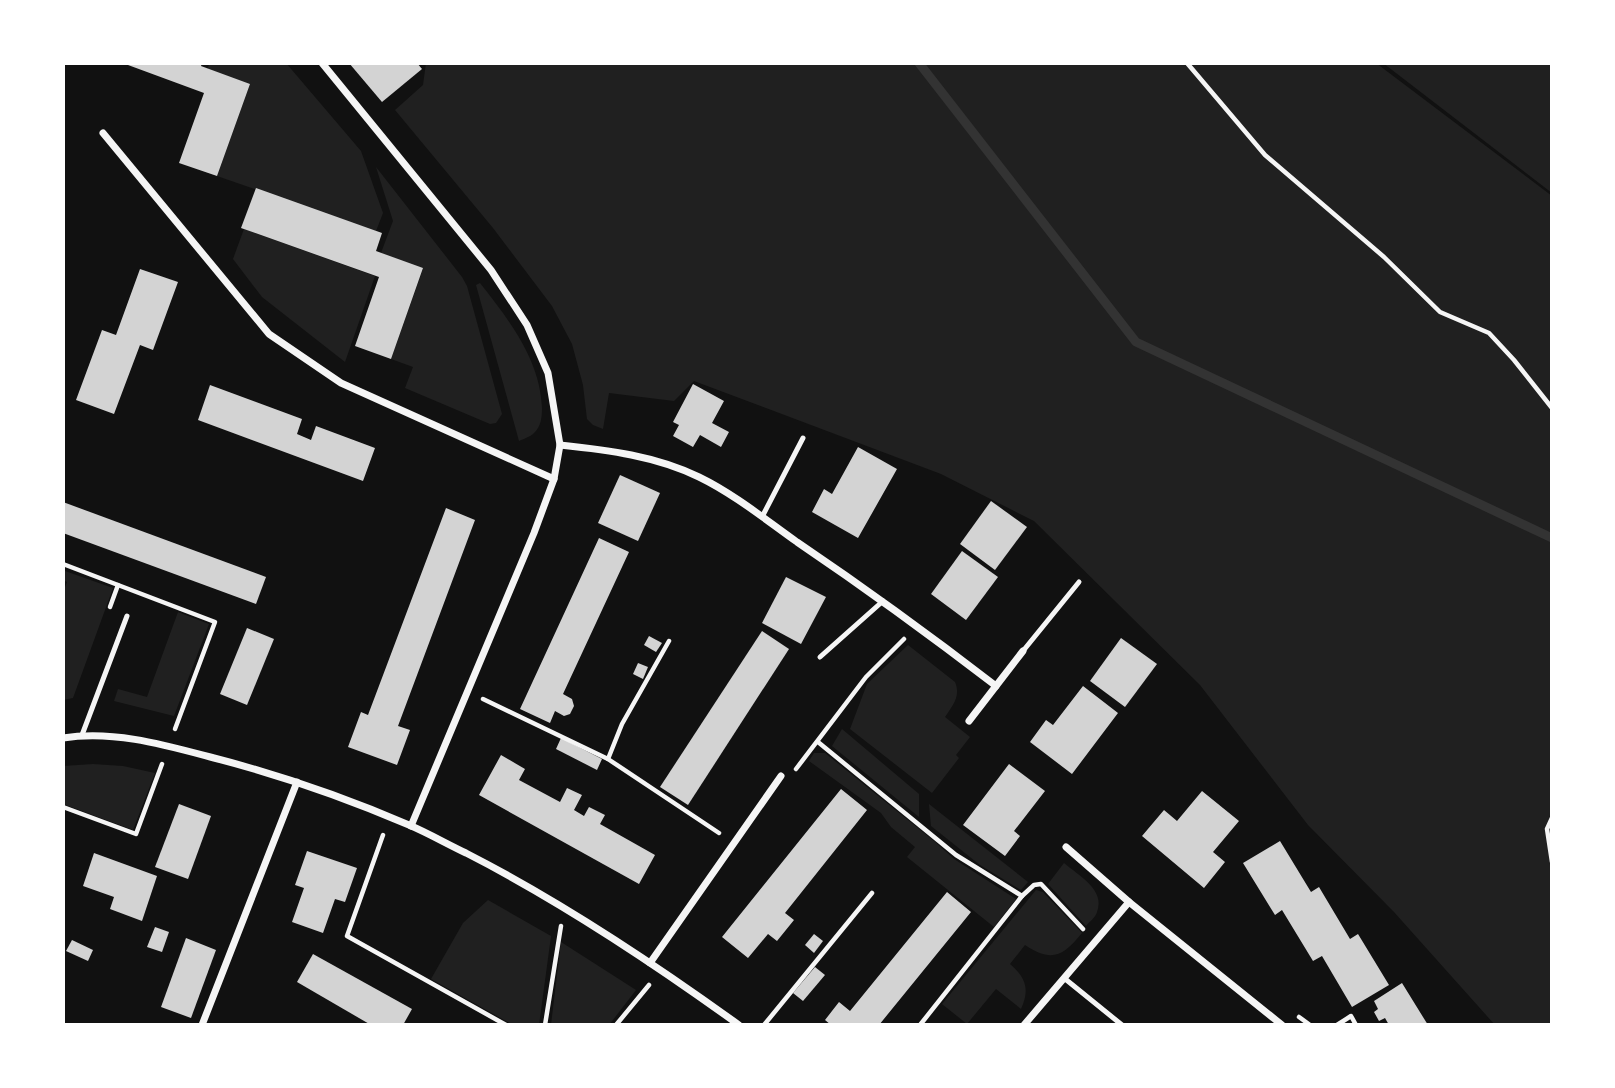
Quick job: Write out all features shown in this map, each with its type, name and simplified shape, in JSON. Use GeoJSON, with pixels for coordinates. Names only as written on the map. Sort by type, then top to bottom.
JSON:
{"type":"FeatureCollection","features":[{"type":"Feature","properties":{"kind":"street"},"geometry":{"type":"LineString","coordinates":[[322,63],[491,270],[527,325],[548,373],[560,445],[554,480],[534,533],[411,826]]}},
{"type":"Feature","properties":{"kind":"street"},"geometry":{"type":"LineString","coordinates":[[103,133],[269,334],[341,383],[554,480]]}},
{"type":"Feature","properties":{"kind":"street"},"geometry":{"type":"LineString","coordinates":[[560,445],[611,450],[662,462],[699,477],[883,601],[996,686]]}},
{"type":"Feature","properties":{"kind":"street"},"geometry":{"type":"LineString","coordinates":[[969,721],[1023,651]]}},
{"type":"Feature","properties":{"kind":"street"},"geometry":{"type":"LineString","coordinates":[[63,738],[82,735],[117,736],[169,746],[297,782],[390,817],[491,866],[570,910],[739,1025]]}},
{"type":"Feature","properties":{"kind":"street"},"geometry":{"type":"LineString","coordinates":[[650,963],[781,776]]}},
{"type":"Feature","properties":{"kind":"street"},"geometry":{"type":"LineString","coordinates":[[202,1025],[297,782]]}},
{"type":"Feature","properties":{"kind":"street"},"geometry":{"type":"LineString","coordinates":[[1066,847],[1129,902],[1282,1025]]}},
{"type":"Feature","properties":{"kind":"street"},"geometry":{"type":"LineString","coordinates":[[1024,1025],[1129,902]]}},
{"type":"Feature","properties":{"kind":"lane"},"geometry":{"type":"LineString","coordinates":[[762,517],[803,438]]}},
{"type":"Feature","properties":{"kind":"lane"},"geometry":{"type":"LineString","coordinates":[[1023,651],[1079,582]]}},
{"type":"Feature","properties":{"kind":"lane"},"geometry":{"type":"LineString","coordinates":[[820,657],[883,601]]}},
{"type":"Feature","properties":{"kind":"lane"},"geometry":{"type":"LineString","coordinates":[[82,735],[128,615]]}},
{"type":"Feature","properties":{"kind":"lane"},"geometry":{"type":"LineString","coordinates":[[1063,978],[1122,1025]]}},
{"type":"Feature","properties":{"kind":"path"},"geometry":{"type":"LineString","coordinates":[[1187,63],[1265,155],[1384,257],[1440,312],[1489,334],[1514,360],[1552,408]]}},
{"type":"Feature","properties":{"kind":"path"},"geometry":{"type":"LineString","coordinates":[[63,564],[215,622],[136,834],[63,807]]}},
{"type":"Feature","properties":{"kind":"path"},"geometry":{"type":"LineString","coordinates":[[781,776],[794,771],[866,677],[916,625]]}},
{"type":"Feature","properties":{"kind":"path"},"geometry":{"type":"LineString","coordinates":[[608,759],[622,724],[668,640]]}},
{"type":"Feature","properties":{"kind":"path"},"geometry":{"type":"LineString","coordinates":[[466,691],[608,759],[734,843]]}},
{"type":"Feature","properties":{"kind":"path"},"geometry":{"type":"LineString","coordinates":[[818,741],[956,855],[1022,897]]}},
{"type":"Feature","properties":{"kind":"path"},"geometry":{"type":"LineString","coordinates":[[390,817],[347,936],[506,1025]]}},
{"type":"Feature","properties":{"kind":"path"},"geometry":{"type":"LineString","coordinates":[[1552,818],[1547,829],[1552,862]]}},
{"type":"Feature","properties":{"kind":"path"},"geometry":{"type":"LineString","coordinates":[[919,1025],[1034,885],[1041,884],[1094,942]]}},
{"type":"Feature","properties":{"kind":"path"},"geometry":{"type":"LineString","coordinates":[[764,1025],[872,893]]}},
{"type":"Feature","properties":{"kind":"path"},"geometry":{"type":"LineString","coordinates":[[545,1025],[559,930],[570,910]]}},
{"type":"Feature","properties":{"kind":"path"},"geometry":{"type":"LineString","coordinates":[[616,1025],[660,970]]}},
{"type":"Feature","properties":{"kind":"path"},"geometry":{"type":"LineString","coordinates":[[1337,1025],[1351,1016],[1356,1025]]}},
{"type":"Feature","properties":{"kind":"shaded area"},"geometry":{"type":"Polygon","coordinates":[[[209,63],[286,63],[361,151],[383,213],[376,231],[217,176],[250,84],[208,69],[209,63]]]}},
{"type":"Feature","properties":{"kind":"shaded area"},"geometry":{"type":"Polygon","coordinates":[[[426,63],[1376,63],[1552,196],[1552,1025],[1495,1025],[1394,912],[1308,825],[1200,685],[1034,521],[941,474],[694,381],[674,401],[609,393],[603,429],[593,425],[587,419],[583,385],[572,344],[552,306],[493,228],[395,110],[423,85],[426,63]]]}},
{"type":"Feature","properties":{"kind":"shaded area"},"geometry":{"type":"Polygon","coordinates":[[[1383,63],[1552,63],[1552,193],[1383,63]]]}},
{"type":"Feature","properties":{"kind":"shaded area"},"geometry":{"type":"Polygon","coordinates":[[[376,167],[467,286],[502,414],[496,423],[490,424],[405,388],[413,367],[391,359],[423,269],[381,253],[393,221],[376,167]]]}},
{"type":"Feature","properties":{"kind":"shaded area"},"geometry":{"type":"Polygon","coordinates":[[[244,229],[375,276],[345,362],[262,297],[233,259],[244,229]]]}},
{"type":"Feature","properties":{"kind":"shaded area"},"geometry":{"type":"Polygon","coordinates":[[[480,283],[521,341],[536,373],[542,408],[540,425],[536,431],[519,441],[476,285],[480,283]]]}},
{"type":"Feature","properties":{"kind":"shaded area"},"geometry":{"type":"Polygon","coordinates":[[[65,571],[113,588],[73,698],[63,700],[63,592],[67,582],[63,580],[65,571]]]}},
{"type":"Feature","properties":{"kind":"shaded area"},"geometry":{"type":"Polygon","coordinates":[[[178,612],[209,624],[174,716],[114,701],[118,689],[147,697],[178,612]]]}},
{"type":"Feature","properties":{"kind":"shaded area"},"geometry":{"type":"Polygon","coordinates":[[[908,645],[955,682],[957,696],[945,717],[970,737],[956,755],[959,758],[932,793],[850,729],[867,684],[908,645]]]}},
{"type":"Feature","properties":{"kind":"shaded area"},"geometry":{"type":"Polygon","coordinates":[[[842,729],[919,794],[919,817],[832,746],[842,729]]]}},
{"type":"Feature","properties":{"kind":"shaded area"},"geometry":{"type":"Polygon","coordinates":[[[814,753],[825,753],[954,859],[1016,899],[994,927],[907,857],[915,847],[891,827],[881,813],[809,761],[814,753]]]}},
{"type":"Feature","properties":{"kind":"shaded area"},"geometry":{"type":"Polygon","coordinates":[[[63,766],[123,766],[155,773],[133,830],[63,804],[63,766]]]}},
{"type":"Feature","properties":{"kind":"shaded area"},"geometry":{"type":"Polygon","coordinates":[[[929,804],[1028,882],[1021,890],[980,865],[931,826],[929,804]]]}},
{"type":"Feature","properties":{"kind":"shaded area"},"geometry":{"type":"Polygon","coordinates":[[[1064,863],[1089,884],[1098,897],[1096,914],[1086,926],[1048,884],[1064,863]]]}},
{"type":"Feature","properties":{"kind":"shaded area"},"geometry":{"type":"Polygon","coordinates":[[[1036,890],[1043,892],[1082,933],[1063,952],[1056,954],[1043,954],[1025,945],[1010,964],[1025,984],[1021,1009],[996,989],[967,1024],[942,1004],[1036,890]]]}},
{"type":"Feature","properties":{"kind":"shaded area"},"geometry":{"type":"Polygon","coordinates":[[[488,900],[551,936],[539,1025],[513,1025],[431,979],[463,923],[488,900]]]}},
{"type":"Feature","properties":{"kind":"shaded area"},"geometry":{"type":"Polygon","coordinates":[[[561,942],[636,990],[609,1025],[551,1025],[561,942]]]}},
{"type":"Feature","properties":{"kind":"building"},"geometry":{"type":"Polygon","coordinates":[[[202,63],[201,66],[250,84],[217,176],[179,163],[204,93],[128,65],[202,63]]]}},
{"type":"Feature","properties":{"kind":"building"},"geometry":{"type":"Polygon","coordinates":[[[349,63],[417,63],[422,69],[382,102],[349,63]]]}},
{"type":"Feature","properties":{"kind":"building"},"geometry":{"type":"Polygon","coordinates":[[[256,188],[382,233],[376,251],[423,268],[391,359],[355,346],[379,277],[241,228],[256,188]]]}},
{"type":"Feature","properties":{"kind":"building"},"geometry":{"type":"Polygon","coordinates":[[[140,269],[178,282],[153,350],[140,345],[114,414],[76,400],[102,330],[116,335],[140,269]]]}},
{"type":"Feature","properties":{"kind":"building"},"geometry":{"type":"Polygon","coordinates":[[[693,384],[724,401],[712,423],[729,432],[721,447],[700,435],[693,447],[673,436],[679,425],[673,422],[693,384]]]}},
{"type":"Feature","properties":{"kind":"building"},"geometry":{"type":"Polygon","coordinates":[[[210,385],[302,419],[297,434],[311,440],[316,426],[375,448],[363,481],[198,420],[210,385]]]}},
{"type":"Feature","properties":{"kind":"building"},"geometry":{"type":"Polygon","coordinates":[[[858,447],[897,469],[858,538],[812,512],[824,489],[832,494],[858,447]]]}},
{"type":"Feature","properties":{"kind":"building"},"geometry":{"type":"Polygon","coordinates":[[[620,475],[660,493],[638,541],[598,523],[620,475]]]}},
{"type":"Feature","properties":{"kind":"building"},"geometry":{"type":"Polygon","coordinates":[[[991,501],[1027,527],[995,570],[960,544],[991,501]]]}},
{"type":"Feature","properties":{"kind":"building"},"geometry":{"type":"Polygon","coordinates":[[[63,502],[266,577],[256,604],[63,533],[63,502]]]}},
{"type":"Feature","properties":{"kind":"building"},"geometry":{"type":"Polygon","coordinates":[[[446,508],[475,520],[398,726],[410,730],[397,765],[348,747],[361,712],[368,715],[446,508]]]}},
{"type":"Feature","properties":{"kind":"building"},"geometry":{"type":"Polygon","coordinates":[[[599,538],[629,552],[563,694],[572,699],[574,706],[570,714],[564,716],[555,711],[550,723],[520,709],[599,538]]]}},
{"type":"Feature","properties":{"kind":"building"},"geometry":{"type":"Polygon","coordinates":[[[962,551],[998,577],[966,620],[931,594],[962,551]]]}},
{"type":"Feature","properties":{"kind":"building"},"geometry":{"type":"Polygon","coordinates":[[[786,577],[826,597],[801,644],[762,623],[786,577]]]}},
{"type":"Feature","properties":{"kind":"building"},"geometry":{"type":"Polygon","coordinates":[[[247,628],[274,639],[247,705],[220,694],[247,628]]]}},
{"type":"Feature","properties":{"kind":"building"},"geometry":{"type":"Polygon","coordinates":[[[762,631],[789,649],[688,805],[660,787],[762,631]]]}},
{"type":"Feature","properties":{"kind":"building"},"geometry":{"type":"Polygon","coordinates":[[[649,636],[662,643],[656,652],[644,645],[649,636]]]}},
{"type":"Feature","properties":{"kind":"building"},"geometry":{"type":"Polygon","coordinates":[[[1121,638],[1157,664],[1125,707],[1090,681],[1121,638]]]}},
{"type":"Feature","properties":{"kind":"building"},"geometry":{"type":"Polygon","coordinates":[[[638,663],[648,667],[643,679],[633,674],[638,663]]]}},
{"type":"Feature","properties":{"kind":"building"},"geometry":{"type":"Polygon","coordinates":[[[1083,686],[1118,713],[1072,774],[1030,742],[1046,720],[1053,725],[1083,686]]]}},
{"type":"Feature","properties":{"kind":"building"},"geometry":{"type":"Polygon","coordinates":[[[561,738],[602,759],[597,770],[556,749],[561,738]]]}},
{"type":"Feature","properties":{"kind":"building"},"geometry":{"type":"Polygon","coordinates":[[[501,755],[525,769],[519,780],[560,802],[567,788],[582,795],[574,810],[584,816],[589,807],[605,815],[600,824],[655,855],[639,884],[479,795],[501,755]]]}},
{"type":"Feature","properties":{"kind":"building"},"geometry":{"type":"Polygon","coordinates":[[[1009,764],[1045,791],[1014,831],[1020,836],[1005,856],[963,825],[1009,764]]]}},
{"type":"Feature","properties":{"kind":"building"},"geometry":{"type":"Polygon","coordinates":[[[841,789],[867,810],[785,913],[794,920],[777,941],[768,934],[748,958],[722,937],[841,789]]]}},
{"type":"Feature","properties":{"kind":"building"},"geometry":{"type":"Polygon","coordinates":[[[1202,791],[1239,821],[1213,852],[1225,862],[1204,888],[1142,836],[1164,810],[1177,821],[1202,791]]]}},
{"type":"Feature","properties":{"kind":"building"},"geometry":{"type":"Polygon","coordinates":[[[179,804],[211,816],[188,879],[155,867],[179,804]]]}},
{"type":"Feature","properties":{"kind":"building"},"geometry":{"type":"Polygon","coordinates":[[[1280,841],[1311,892],[1319,887],[1350,939],[1358,934],[1389,985],[1352,1007],[1322,956],[1313,961],[1282,910],[1275,915],[1243,863],[1280,841]]]}},
{"type":"Feature","properties":{"kind":"building"},"geometry":{"type":"Polygon","coordinates":[[[307,851],[357,868],[345,902],[335,899],[323,933],[292,922],[304,888],[295,885],[307,851]]]}},
{"type":"Feature","properties":{"kind":"building"},"geometry":{"type":"Polygon","coordinates":[[[94,853],[157,876],[142,921],[110,909],[114,897],[83,886],[94,853]]]}},
{"type":"Feature","properties":{"kind":"building"},"geometry":{"type":"Polygon","coordinates":[[[947,892],[971,912],[879,1025],[831,1025],[825,1020],[839,1002],[850,1011],[947,892]]]}},
{"type":"Feature","properties":{"kind":"building"},"geometry":{"type":"Polygon","coordinates":[[[155,927],[169,932],[162,952],[147,947],[155,927]]]}},
{"type":"Feature","properties":{"kind":"building"},"geometry":{"type":"Polygon","coordinates":[[[814,934],[823,941],[814,953],[805,945],[814,934]]]}},
{"type":"Feature","properties":{"kind":"building"},"geometry":{"type":"Polygon","coordinates":[[[186,938],[216,950],[191,1018],[161,1007],[186,938]]]}},
{"type":"Feature","properties":{"kind":"building"},"geometry":{"type":"Polygon","coordinates":[[[72,940],[93,950],[88,961],[66,951],[72,940]]]}},
{"type":"Feature","properties":{"kind":"building"},"geometry":{"type":"Polygon","coordinates":[[[313,954],[412,1009],[403,1025],[371,1025],[297,982],[313,954]]]}},
{"type":"Feature","properties":{"kind":"building"},"geometry":{"type":"Polygon","coordinates":[[[815,967],[825,975],[803,1001],[793,993],[815,967]]]}},
{"type":"Feature","properties":{"kind":"building"},"geometry":{"type":"Polygon","coordinates":[[[1402,983],[1428,1025],[1389,1025],[1385,1018],[1379,1021],[1374,1012],[1378,1009],[1374,1001],[1402,983]]]}},
{"type":"Feature","properties":{"kind":"waterway"},"geometry":{"type":"LineString","coordinates":[[919,63],[1136,342],[1552,538]]}}]}
